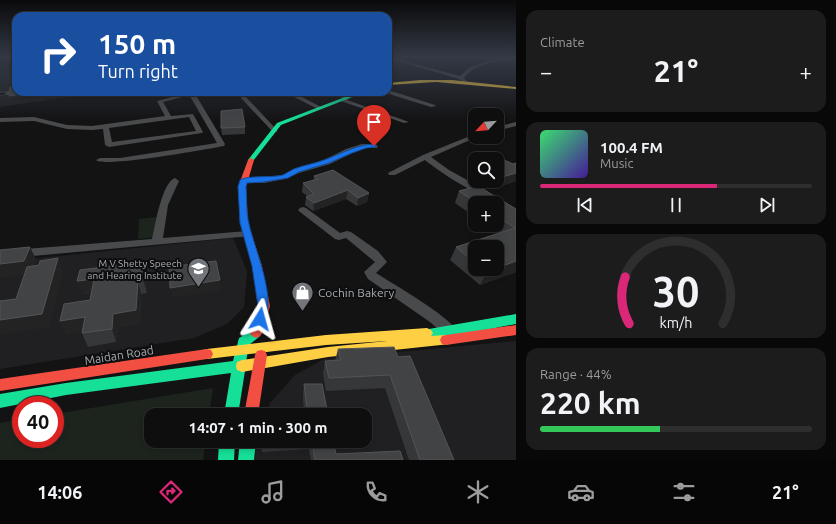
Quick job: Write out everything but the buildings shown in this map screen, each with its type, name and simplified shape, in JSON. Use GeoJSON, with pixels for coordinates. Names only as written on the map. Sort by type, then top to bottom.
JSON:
{"type":"FeatureCollection","features":[{"type":"Feature","properties":{"kind":"street"},"geometry":{"type":"LineString","coordinates":[[457,78],[462,80]]}},
{"type":"Feature","properties":{"kind":"street"},"geometry":{"type":"LineString","coordinates":[[392,83],[405,80],[462,80],[516,88]]}},
{"type":"Feature","properties":{"kind":"street"},"geometry":{"type":"LineString","coordinates":[[392,93],[433,106]]}},
{"type":"Feature","properties":{"kind":"street"},"geometry":{"type":"LineString","coordinates":[[169,118],[160,102],[183,96]]}},
{"type":"Feature","properties":{"kind":"street"},"geometry":{"type":"LineString","coordinates":[[100,160],[120,160],[221,144],[193,96]]}},
{"type":"Feature","properties":{"kind":"street"},"geometry":{"type":"LineString","coordinates":[[244,96],[275,131]]}},
{"type":"Feature","properties":{"kind":"street"},"geometry":{"type":"LineString","coordinates":[[296,96],[320,108]]}},
{"type":"Feature","properties":{"kind":"street"},"geometry":{"type":"LineString","coordinates":[[339,96],[406,122]]}},
{"type":"Feature","properties":{"kind":"street"},"geometry":{"type":"LineString","coordinates":[[231,408],[243,342],[256,333],[264,306],[257,266],[244,223],[242,187],[251,160],[280,124],[353,96]]}},
{"type":"Feature","properties":{"kind":"street"},"geometry":{"type":"LineString","coordinates":[[0,120],[34,119],[67,127],[92,128],[191,115],[200,132],[109,145],[106,127]]}},
{"type":"Feature","properties":{"kind":"street"},"geometry":{"type":"LineString","coordinates":[[504,127],[516,124]]}},
{"type":"Feature","properties":{"kind":"street"},"geometry":{"type":"LineString","coordinates":[[392,173],[426,156],[468,139]]}},
{"type":"Feature","properties":{"kind":"street"},"geometry":{"type":"LineString","coordinates":[[244,180],[264,180],[285,176],[326,162],[349,151],[365,146],[374,146]]}},
{"type":"Feature","properties":{"kind":"street"},"geometry":{"type":"LineString","coordinates":[[426,156],[434,164],[454,177],[489,196]]}},
{"type":"Feature","properties":{"kind":"street"},"geometry":{"type":"LineString","coordinates":[[157,241],[163,205],[175,181]]}},
{"type":"Feature","properties":{"kind":"street"},"geometry":{"type":"LineString","coordinates":[[303,210],[339,237],[347,234],[374,254],[381,262],[370,272],[372,276],[435,318],[450,331]]}},
{"type":"Feature","properties":{"kind":"street"},"geometry":{"type":"LineString","coordinates":[[0,254],[247,234]]}},
{"type":"Feature","properties":{"kind":"street","name":"Maidan Road"},"geometry":{"type":"LineString","coordinates":[[0,385],[262,347],[326,340],[450,331],[516,319]]}},
{"type":"Feature","properties":{"kind":"street"},"geometry":{"type":"LineString","coordinates":[[0,400],[81,387],[238,367],[328,352],[467,338],[516,330]]}},
{"type":"Feature","properties":{"kind":"street"},"geometry":{"type":"LineString","coordinates":[[252,408],[262,347],[262,341],[256,333]]}},
{"type":"Feature","properties":{"kind":"street"},"geometry":{"type":"LineString","coordinates":[[226,460],[227,448]]}},
{"type":"Feature","properties":{"kind":"street"},"geometry":{"type":"LineString","coordinates":[[246,460],[247,448]]}},
{"type":"Feature","properties":{"kind":"path"},"geometry":{"type":"LineString","coordinates":[[0,92],[8,91]]}},
{"type":"Feature","properties":{"kind":"shaded area"},"geometry":{"type":"Polygon","coordinates":[[[0,78],[12,78],[12,96],[76,96],[0,107],[0,78]]]}},
{"type":"Feature","properties":{"kind":"shaded area"},"geometry":{"type":"Polygon","coordinates":[[[157,217],[156,237],[138,239],[139,219],[157,217]]]}},
{"type":"Feature","properties":{"kind":"shaded area"},"geometry":{"type":"Polygon","coordinates":[[[233,238],[247,271],[244,307],[227,324],[194,338],[0,369],[0,262],[233,238]]]}},
{"type":"Feature","properties":{"kind":"shaded area"},"geometry":{"type":"Polygon","coordinates":[[[516,341],[516,460],[255,460],[256,448],[372,448],[372,408],[268,408],[270,403],[295,375],[324,359],[516,341]]]}},
{"type":"Feature","properties":{"kind":"shaded area"},"geometry":{"type":"Polygon","coordinates":[[[213,388],[210,408],[144,408],[144,448],[205,448],[203,460],[0,460],[0,423],[12,421],[12,448],[64,448],[64,413],[213,388]]]}},
{"type":"Feature","properties":{"kind":"railway"},"geometry":{"type":"LineString","coordinates":[[0,94],[12,93]]}},
{"type":"Feature","properties":{"kind":"traffic: fast"},"geometry":{"type":"LineString","coordinates":[[251,160],[279,124],[352,96]]}},
{"type":"Feature","properties":{"kind":"traffic: fast"},"geometry":{"type":"LineString","coordinates":[[427,333],[450,331],[516,319]]}},
{"type":"Feature","properties":{"kind":"traffic: fast"},"geometry":{"type":"LineString","coordinates":[[232,408],[243,342],[256,333]]}},
{"type":"Feature","properties":{"kind":"traffic: fast"},"geometry":{"type":"LineString","coordinates":[[0,401],[66,389],[242,366]]}},
{"type":"Feature","properties":{"kind":"traffic: fast"},"geometry":{"type":"LineString","coordinates":[[226,460],[227,448]]}},
{"type":"Feature","properties":{"kind":"traffic: fast"},"geometry":{"type":"LineString","coordinates":[[246,460],[247,448]]}},
{"type":"Feature","properties":{"kind":"traffic: slow"},"geometry":{"type":"LineString","coordinates":[[392,84],[436,81],[516,88]]}},
{"type":"Feature","properties":{"kind":"traffic: slow"},"geometry":{"type":"LineString","coordinates":[[207,354],[326,340],[427,333]]}},
{"type":"Feature","properties":{"kind":"traffic: slow"},"geometry":{"type":"LineString","coordinates":[[242,366],[328,352],[446,340]]}},
{"type":"Feature","properties":{"kind":"traffic: jam"},"geometry":{"type":"LineString","coordinates":[[251,160],[242,187],[244,223],[257,266],[264,306],[256,333]]}},
{"type":"Feature","properties":{"kind":"traffic: jam"},"geometry":{"type":"LineString","coordinates":[[446,340],[516,330]]}},
{"type":"Feature","properties":{"kind":"traffic: jam"},"geometry":{"type":"LineString","coordinates":[[0,385],[207,354]]}},
{"type":"Feature","properties":{"kind":"traffic: jam"},"geometry":{"type":"LineString","coordinates":[[252,408],[261,355]]}},
{"type":"Feature","properties":{"kind":"place","name":"M V Shetty Speech and Hearing Institute"},"geometry":{"type":"Point","coordinates":[198,288]}},
{"type":"Feature","properties":{"kind":"place","name":"Cochin Bakery"},"geometry":{"type":"Point","coordinates":[303,312]}},
{"type":"Feature","properties":{"kind":"route"},"geometry":{"type":"LineString","coordinates":[[260,319],[264,306],[257,266],[244,223],[244,201],[242,187],[244,180],[264,180],[285,176],[326,162],[349,151],[365,146],[374,146]]}}]}
